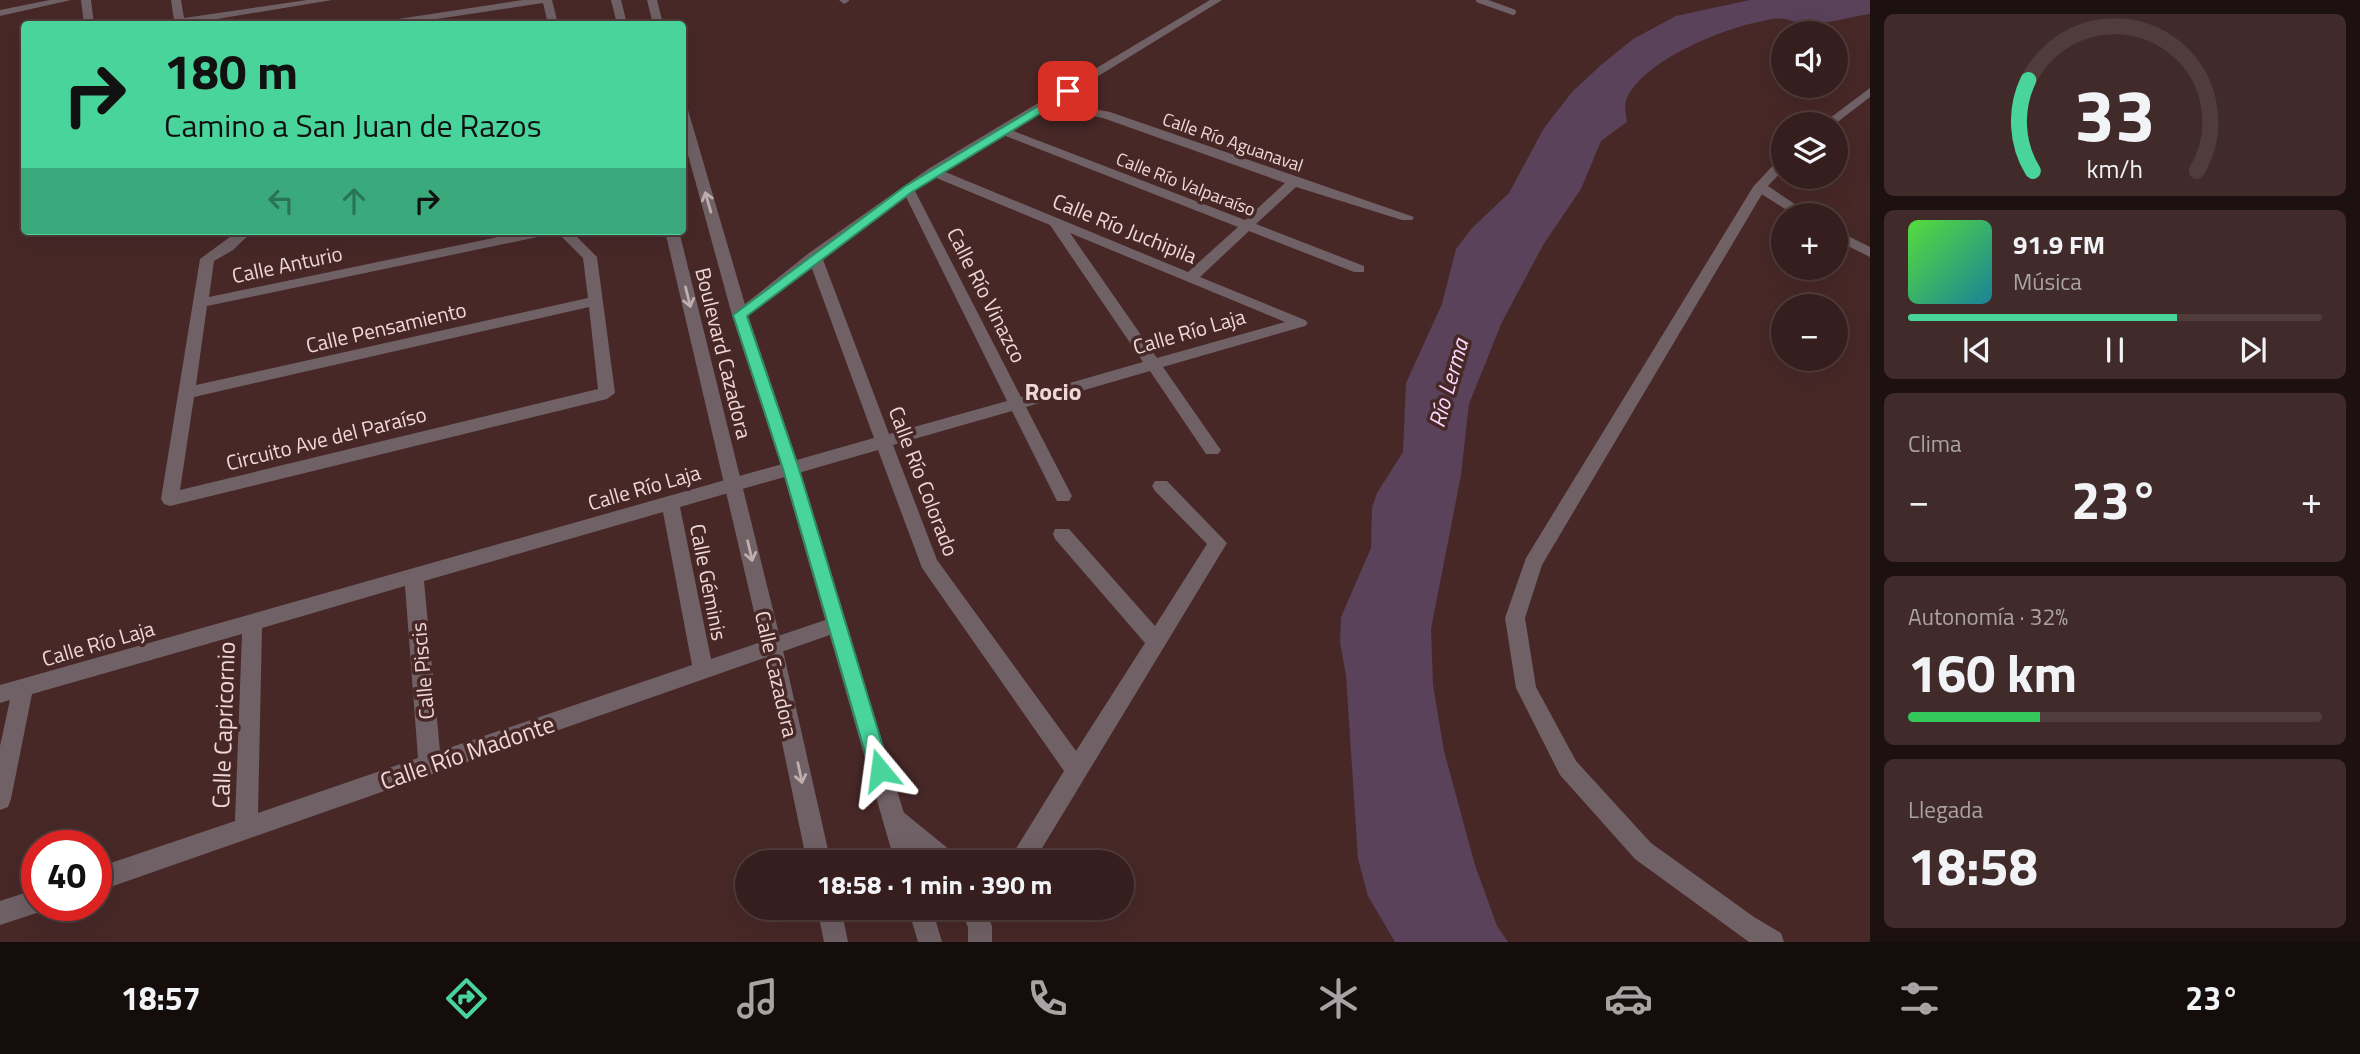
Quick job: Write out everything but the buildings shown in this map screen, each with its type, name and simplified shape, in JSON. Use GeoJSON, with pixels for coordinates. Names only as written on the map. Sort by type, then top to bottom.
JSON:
{"type":"FeatureCollection","features":[{"type":"Feature","properties":{"kind":"street"},"geometry":{"type":"LineString","coordinates":[[0,13],[66,0]]}},
{"type":"Feature","properties":{"kind":"street"},"geometry":{"type":"LineString","coordinates":[[86,0],[89,21]]}},
{"type":"Feature","properties":{"kind":"street"},"geometry":{"type":"LineString","coordinates":[[174,21],[176,0]]}},
{"type":"Feature","properties":{"kind":"street"},"geometry":{"type":"LineString","coordinates":[[189,21],[272,4],[327,0]]}},
{"type":"Feature","properties":{"kind":"street"},"geometry":{"type":"LineString","coordinates":[[405,21],[545,0],[552,21]]}},
{"type":"Feature","properties":{"kind":"street"},"geometry":{"type":"LineString","coordinates":[[616,0],[621,21]]}},
{"type":"Feature","properties":{"kind":"street"},"geometry":{"type":"LineString","coordinates":[[652,0],[658,21]]}},
{"type":"Feature","properties":{"kind":"street"},"geometry":{"type":"LineString","coordinates":[[903,850],[791,469],[740,315],[814,256],[933,172],[1217,0]]}},
{"type":"Feature","properties":{"kind":"street"},"geometry":{"type":"LineString","coordinates":[[1843,112],[1870,91]]}},
{"type":"Feature","properties":{"kind":"street","name":"Calle Río Aguanaval"},"geometry":{"type":"LineString","coordinates":[[1046,104],[1106,115],[1294,182],[1407,217]]}},
{"type":"Feature","properties":{"kind":"street","name":"Calle Río Valparaíso"},"geometry":{"type":"LineString","coordinates":[[1001,131],[1359,269]]}},
{"type":"Feature","properties":{"kind":"street","name":"Boulevard Cazadora"},"geometry":{"type":"LineString","coordinates":[[686,135],[740,315]]}},
{"type":"Feature","properties":{"kind":"street","name":"Calle Río Juchipila"},"geometry":{"type":"LineString","coordinates":[[933,172],[1300,323]]}},
{"type":"Feature","properties":{"kind":"street"},"geometry":{"type":"LineString","coordinates":[[1771,176],[1760,187],[1533,563],[1515,618],[1526,688],[1568,768],[1643,851],[1745,926],[1772,942]]}},
{"type":"Feature","properties":{"kind":"street"},"geometry":{"type":"LineString","coordinates":[[1190,278],[1294,182]]}},
{"type":"Feature","properties":{"kind":"street"},"geometry":{"type":"LineString","coordinates":[[1760,187],[1785,203]]}},
{"type":"Feature","properties":{"kind":"street","name":"Calle Río Vinazco"},"geometry":{"type":"LineString","coordinates":[[908,189],[1063,496]]}},
{"type":"Feature","properties":{"kind":"street"},"geometry":{"type":"LineString","coordinates":[[1055,222],[1212,450]]}},
{"type":"Feature","properties":{"kind":"street","name":"Circuito Ave del Paraíso"},"geometry":{"type":"LineString","coordinates":[[242,235],[228,247],[207,259],[170,499],[607,393],[590,257],[568,235]]}},
{"type":"Feature","properties":{"kind":"street","name":"Calle Anturio"},"geometry":{"type":"LineString","coordinates":[[200,303],[528,235]]}},
{"type":"Feature","properties":{"kind":"street","name":"Boulevard Cazadora"},"geometry":{"type":"LineString","coordinates":[[673,235],[734,485]]}},
{"type":"Feature","properties":{"kind":"street"},"geometry":{"type":"LineString","coordinates":[[1848,241],[1870,253]]}},
{"type":"Feature","properties":{"kind":"street","name":"Calle Río Colorado"},"geometry":{"type":"LineString","coordinates":[[814,256],[929,563],[1077,771]]}},
{"type":"Feature","properties":{"kind":"street","name":"Calle Pensamiento"},"geometry":{"type":"LineString","coordinates":[[186,393],[595,301]]}},
{"type":"Feature","properties":{"kind":"street","name":"Calle Río Laja"},"geometry":{"type":"LineString","coordinates":[[0,694],[1300,323]]}},
{"type":"Feature","properties":{"kind":"street","name":"Calle Cazadora"},"geometry":{"type":"LineString","coordinates":[[734,485],[816,850]]}},
{"type":"Feature","properties":{"kind":"street"},"geometry":{"type":"LineString","coordinates":[[1027,850],[1218,543],[1161,486]]}},
{"type":"Feature","properties":{"kind":"street","name":"Calle Géminis"},"geometry":{"type":"LineString","coordinates":[[670,503],[703,670]]}},
{"type":"Feature","properties":{"kind":"street"},"geometry":{"type":"LineString","coordinates":[[1062,534],[1157,642]]}},
{"type":"Feature","properties":{"kind":"street","name":"Calle Piscis"},"geometry":{"type":"LineString","coordinates":[[414,576],[430,765]]}},
{"type":"Feature","properties":{"kind":"street","name":"Calle Capricornio"},"geometry":{"type":"LineString","coordinates":[[246,828],[252,623]]}},
{"type":"Feature","properties":{"kind":"street","name":"Calle Río Madonte"},"geometry":{"type":"LineString","coordinates":[[112,874],[837,624]]}},
{"type":"Feature","properties":{"kind":"street"},"geometry":{"type":"LineString","coordinates":[[0,799],[23,688]]}},
{"type":"Feature","properties":{"kind":"street"},"geometry":{"type":"LineString","coordinates":[[894,819],[932,850]]}},
{"type":"Feature","properties":{"kind":"street"},"geometry":{"type":"LineString","coordinates":[[0,914],[21,907]]}},
{"type":"Feature","properties":{"kind":"street"},"geometry":{"type":"LineString","coordinates":[[831,920],[836,942]]}},
{"type":"Feature","properties":{"kind":"street"},"geometry":{"type":"LineString","coordinates":[[924,920],[930,942]]}},
{"type":"Feature","properties":{"kind":"lane"},"geometry":{"type":"LineString","coordinates":[[1479,0],[1513,12]]}},
{"type":"Feature","properties":{"kind":"water","name":"Río Lerma"},"geometry":{"type":"Polygon","coordinates":[[[1750,0],[1870,0],[1870,14],[1835,21],[1778,19],[1736,28],[1690,46],[1650,71],[1635,86],[1626,101],[1627,122],[1601,141],[1581,189],[1543,245],[1502,322],[1469,404],[1461,475],[1431,629],[1433,685],[1444,751],[1475,865],[1497,926],[1508,942],[1395,942],[1368,896],[1358,859],[1346,675],[1340,643],[1341,617],[1371,548],[1372,508],[1377,493],[1403,452],[1406,383],[1442,304],[1456,249],[1472,228],[1509,193],[1544,128],[1572,92],[1601,65],[1633,39],[1676,16],[1750,0]]]}},
{"type":"Feature","properties":{"kind":"district","name":"Rocio"},"geometry":{"type":"Point","coordinates":[1053,391]}},
{"type":"Feature","properties":{"kind":"route"},"geometry":{"type":"LineString","coordinates":[[880,770],[791,469],[740,315],[814,256],[908,189],[1068,91]]}}]}
